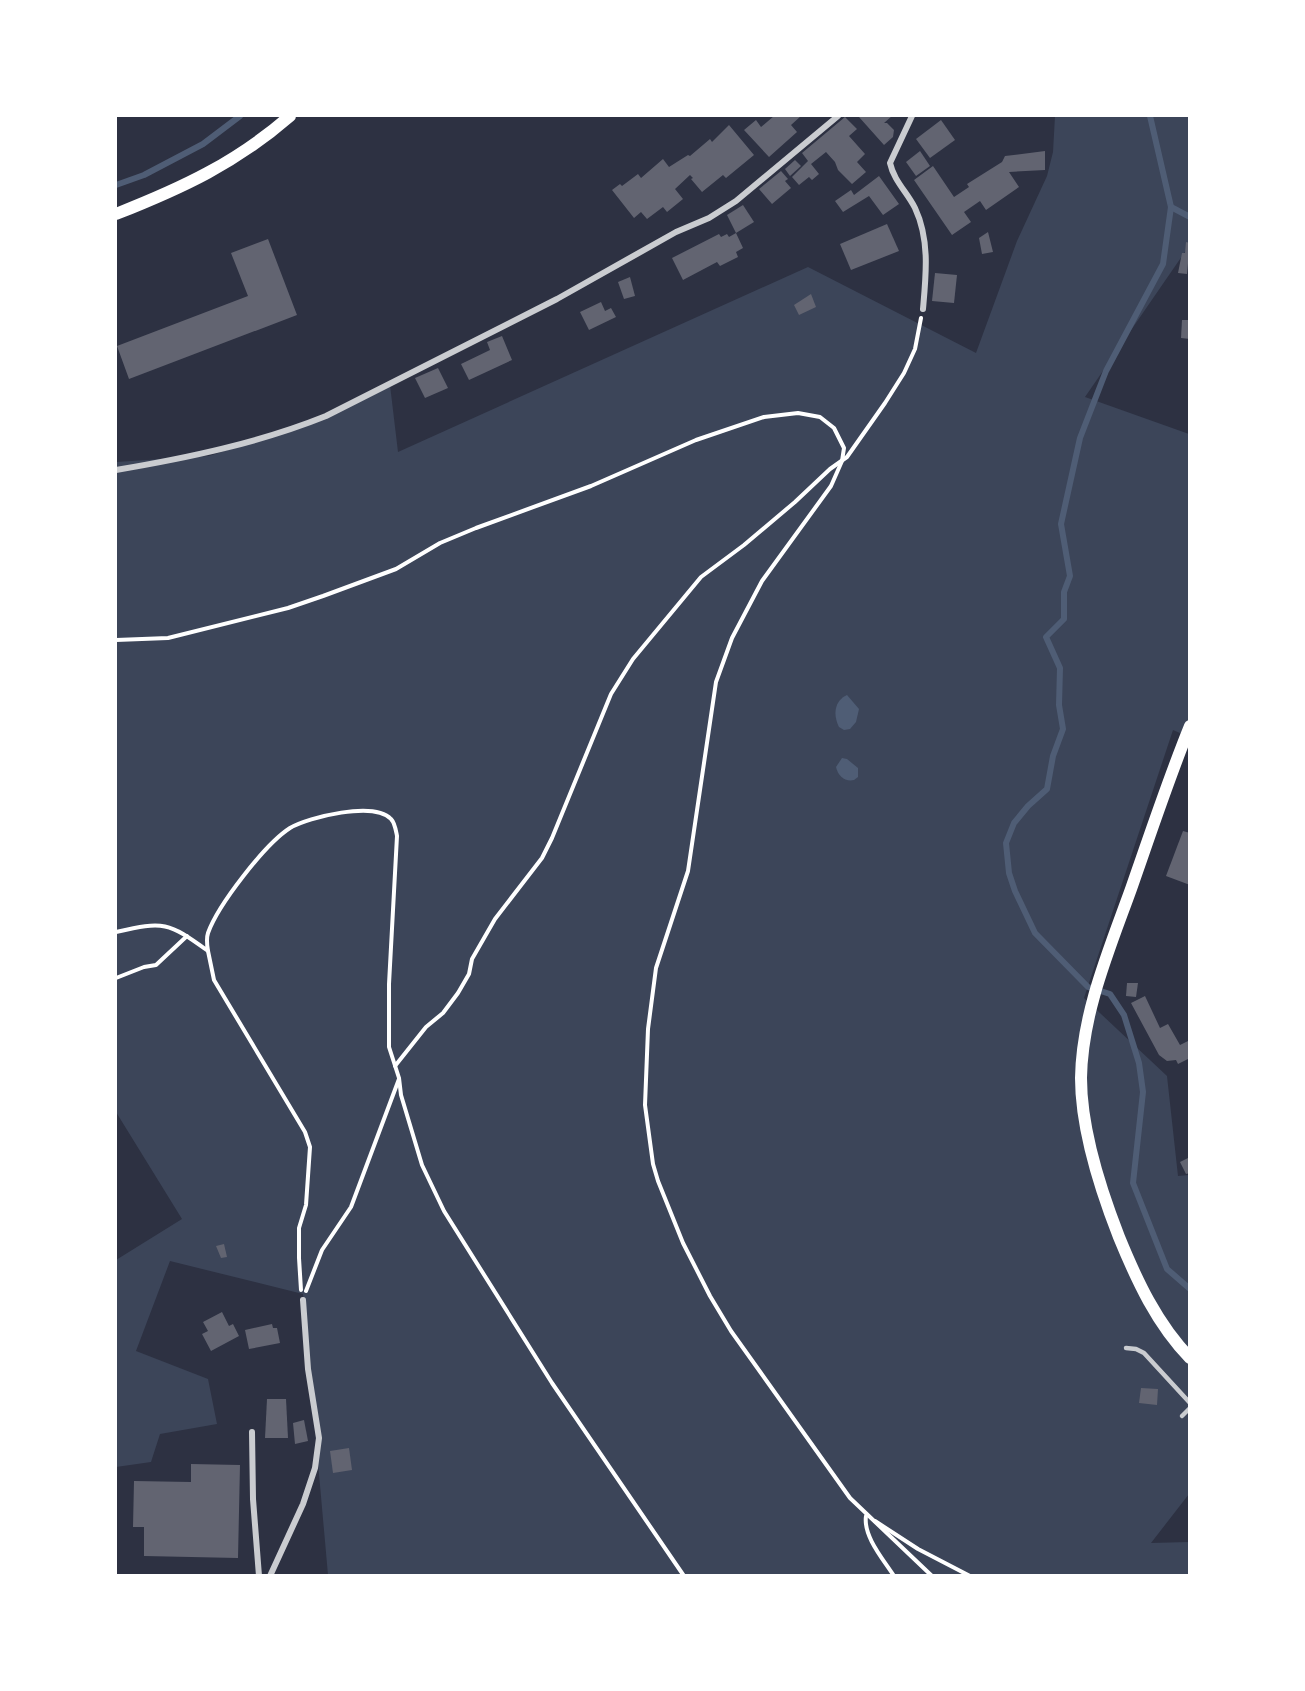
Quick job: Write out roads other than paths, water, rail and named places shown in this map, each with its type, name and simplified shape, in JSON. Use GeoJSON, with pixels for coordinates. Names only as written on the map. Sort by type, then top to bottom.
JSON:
{"type":"FeatureCollection","features":[{"type":"Feature","properties":{"kind":"main road"},"geometry":{"type":"LineString","coordinates":[[116,214],[215,170],[265,138],[290,116]]}},
{"type":"Feature","properties":{"kind":"main road"},"geometry":{"type":"LineString","coordinates":[[1190,726],[1087,1021],[1081,1081],[1087,1127],[1096,1169],[1113,1221],[1150,1306],[1179,1347],[1190,1358]]}},
{"type":"Feature","properties":{"kind":"street"},"geometry":{"type":"LineString","coordinates":[[116,470],[208,452],[295,428],[326,416],[557,299],[676,232],[709,218],[736,201],[838,116]]}},
{"type":"Feature","properties":{"kind":"street"},"geometry":{"type":"LineString","coordinates":[[912,116],[891,163],[896,181],[919,217],[925,242],[927,264],[922,309]]}},
{"type":"Feature","properties":{"kind":"street"},"geometry":{"type":"LineString","coordinates":[[270,1575],[303,1503],[315,1468],[319,1438],[308,1369],[303,1300]]}},
{"type":"Feature","properties":{"kind":"street"},"geometry":{"type":"LineString","coordinates":[[252,1432],[253,1499],[259,1575]]}},
{"type":"Feature","properties":{"kind":"lane"},"geometry":{"type":"LineString","coordinates":[[1126,1348],[1144,1353],[1190,1403]]}},
{"type":"Feature","properties":{"kind":"lane"},"geometry":{"type":"LineString","coordinates":[[1182,1416],[1190,1408]]}},
{"type":"Feature","properties":{"kind":"waterway"},"geometry":{"type":"LineString","coordinates":[[116,185],[144,175],[203,144],[240,116]]}},
{"type":"Feature","properties":{"kind":"waterway"},"geometry":{"type":"LineString","coordinates":[[1150,116],[1171,207],[1163,264],[1106,371],[1080,438],[1061,524],[1070,576],[1064,592],[1064,619],[1046,637],[1060,668],[1059,705],[1063,729],[1053,756],[1047,789],[1014,823],[1006,843],[1009,873],[1035,933],[1088,987],[1110,994],[1124,1015],[1139,1063],[1143,1092],[1133,1183],[1167,1269],[1190,1289]]}},
{"type":"Feature","properties":{"kind":"waterway"},"geometry":{"type":"LineString","coordinates":[[1171,207],[1190,217]]}}]}
